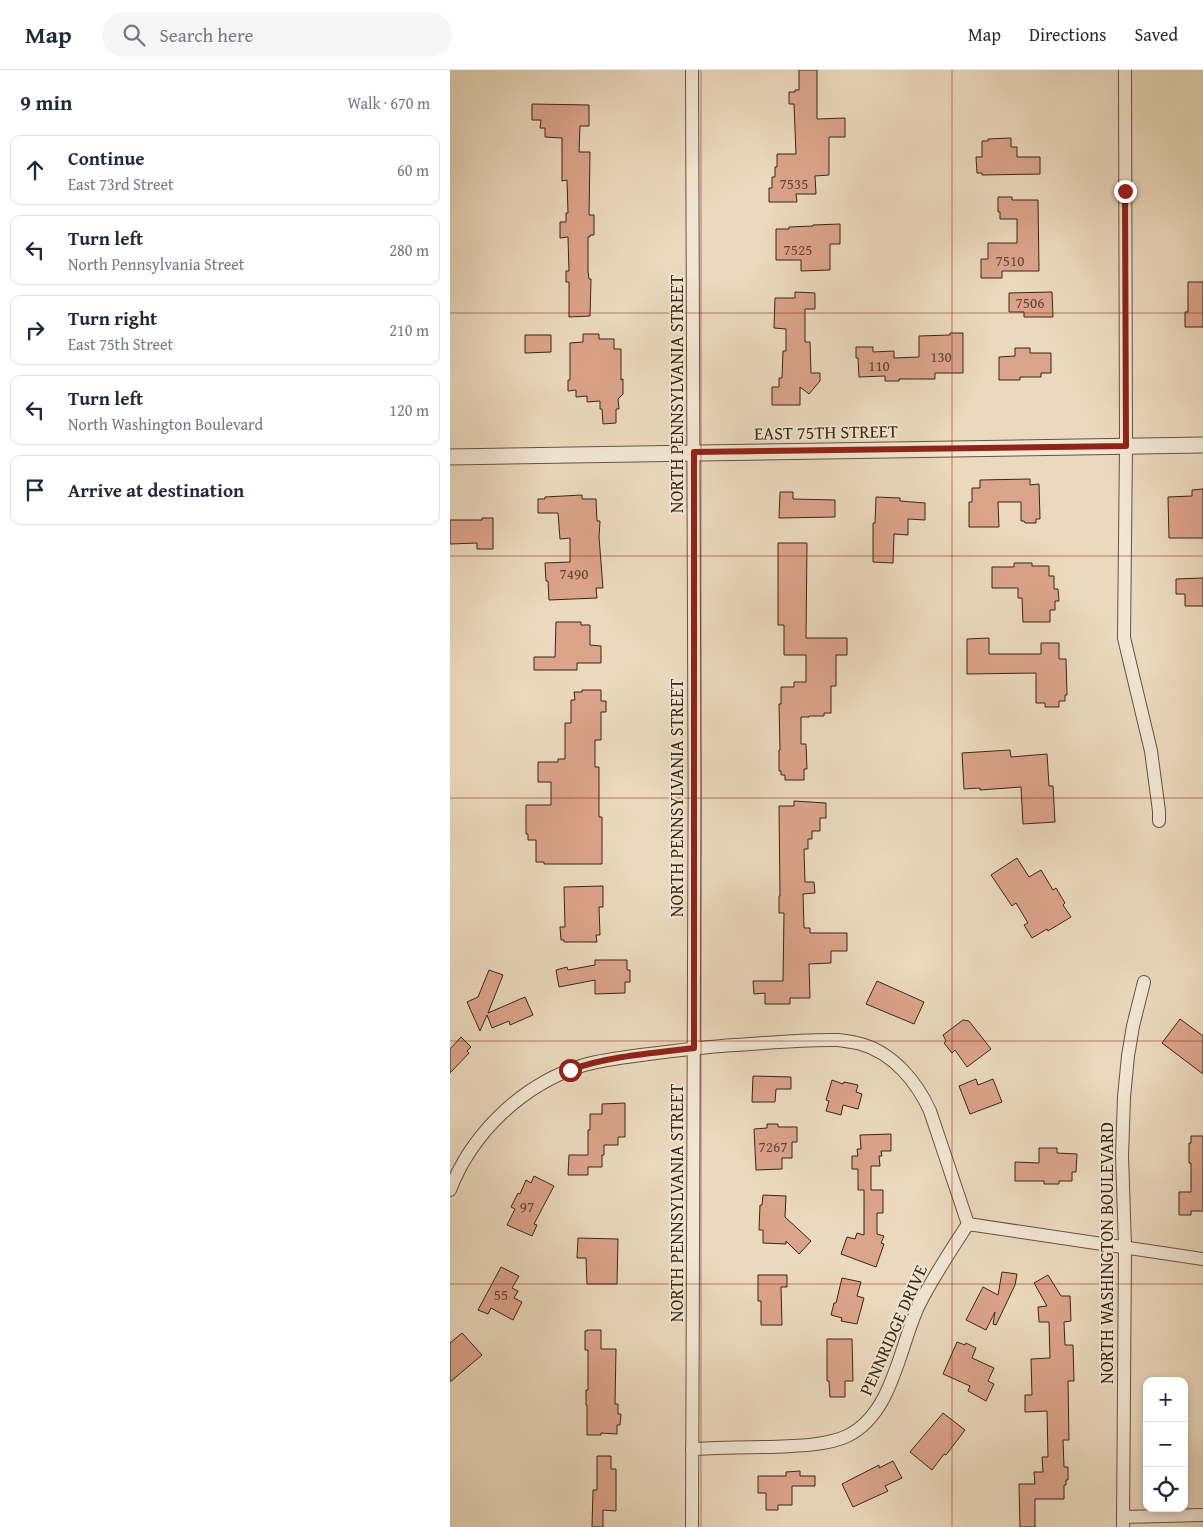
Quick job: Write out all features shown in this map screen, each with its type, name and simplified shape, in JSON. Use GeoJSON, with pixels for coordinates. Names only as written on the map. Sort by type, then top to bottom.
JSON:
{"type":"FeatureCollection","features":[{"type":"Feature","properties":{"kind":"street","name":"NORTH PENNSYLVANIA STREET"},"geometry":{"type":"LineString","coordinates":[[692,70],[694,452],[692,1527]]}},
{"type":"Feature","properties":{"kind":"street"},"geometry":{"type":"LineString","coordinates":[[1125,70],[1126,446],[1124,638],[1151,751],[1159,821]]}},
{"type":"Feature","properties":{"kind":"street","name":"EAST 75TH STREET"},"geometry":{"type":"LineString","coordinates":[[450,457],[1203,445]]}},
{"type":"Feature","properties":{"kind":"street","name":"NORTH WASHINGTON BOULEVARD"},"geometry":{"type":"LineString","coordinates":[[1123,1522],[1125,1246],[1122,1156],[1124,1097],[1129,1049],[1144,982]]}},
{"type":"Feature","properties":{"kind":"street"},"geometry":{"type":"LineString","coordinates":[[450,1190],[459,1170],[487,1129],[517,1101],[547,1081],[570,1070],[596,1062],[694,1048],[838,1040],[861,1044],[884,1055],[903,1070],[913,1082],[926,1102],[968,1224],[1203,1258]]}},
{"type":"Feature","properties":{"kind":"street","name":"PENNRIDGE DRIVE"},"geometry":{"type":"LineString","coordinates":[[692,1449],[807,1445],[846,1437],[860,1428],[881,1404],[919,1305],[934,1276],[968,1224]]}},
{"type":"Feature","properties":{"kind":"street"},"geometry":{"type":"LineString","coordinates":[[1123,1522],[1203,1515]]}},
{"type":"Feature","properties":{"kind":"building"},"geometry":{"type":"Polygon","coordinates":[[[799,70],[817,70],[817,119],[845,118],[845,137],[829,137],[829,175],[815,176],[816,194],[796,194],[797,202],[769,202],[769,188],[772,188],[772,177],[775,177],[777,154],[796,154],[794,104],[789,104],[789,92],[799,90],[799,70]]]}},
{"type":"Feature","properties":{"kind":"building"},"geometry":{"type":"Polygon","coordinates":[[[532,104],[589,105],[589,126],[580,126],[579,152],[590,152],[589,215],[594,215],[594,235],[588,237],[588,271],[589,279],[591,279],[590,316],[569,317],[569,282],[566,282],[566,271],[569,271],[568,237],[560,238],[560,222],[566,222],[566,213],[568,213],[567,180],[562,181],[562,138],[545,137],[545,128],[540,128],[541,120],[532,120],[532,104]]]}},
{"type":"Feature","properties":{"kind":"building"},"geometry":{"type":"Polygon","coordinates":[[[1011,138],[1011,147],[1017,147],[1017,157],[1040,157],[1040,174],[982,175],[982,173],[977,173],[976,157],[982,157],[982,141],[1011,138]]]}},
{"type":"Feature","properties":{"kind":"building"},"geometry":{"type":"Polygon","coordinates":[[[998,197],[1012,197],[1012,200],[1038,200],[1039,271],[1002,271],[1002,278],[981,278],[981,259],[988,259],[988,243],[1017,243],[1017,219],[1000,219],[998,197]]]}},
{"type":"Feature","properties":{"kind":"building"},"geometry":{"type":"Polygon","coordinates":[[[840,224],[840,244],[830,244],[830,270],[801,271],[801,260],[776,260],[776,229],[840,224]]]}},
{"type":"Feature","properties":{"kind":"building"},"geometry":{"type":"Polygon","coordinates":[[[1188,282],[1203,282],[1203,327],[1185,327],[1185,312],[1188,312],[1188,282]]]}},
{"type":"Feature","properties":{"kind":"building"},"geometry":{"type":"Polygon","coordinates":[[[795,292],[815,293],[815,309],[805,309],[805,342],[810,342],[811,373],[820,373],[820,381],[809,394],[800,387],[800,405],[772,405],[772,387],[779,387],[779,378],[782,378],[783,351],[786,351],[786,329],[774,328],[775,298],[795,298],[795,292]]]}},
{"type":"Feature","properties":{"kind":"building"},"geometry":{"type":"Polygon","coordinates":[[[1052,292],[1053,317],[1024,317],[1024,312],[1009,312],[1009,293],[1052,292]]]}},
{"type":"Feature","properties":{"kind":"building"},"geometry":{"type":"Polygon","coordinates":[[[950,333],[963,333],[963,373],[935,373],[935,379],[899,379],[899,381],[885,381],[885,376],[859,377],[856,347],[873,347],[873,352],[894,351],[894,358],[919,357],[919,336],[950,335],[950,333]]]}},
{"type":"Feature","properties":{"kind":"building"},"geometry":{"type":"Polygon","coordinates":[[[583,334],[599,334],[599,339],[614,339],[614,349],[621,349],[623,394],[618,399],[619,409],[616,409],[616,423],[603,424],[600,401],[587,402],[587,396],[576,397],[576,390],[568,391],[568,380],[570,380],[570,343],[583,342],[583,334]]]}},
{"type":"Feature","properties":{"kind":"building"},"geometry":{"type":"Polygon","coordinates":[[[525,335],[551,335],[551,352],[525,353],[525,335]]]}},
{"type":"Feature","properties":{"kind":"building"},"geometry":{"type":"Polygon","coordinates":[[[1015,348],[1030,348],[1030,353],[1051,353],[1051,373],[1041,373],[1041,377],[1020,377],[1020,380],[999,380],[999,357],[1015,356],[1015,348]]]}},
{"type":"Feature","properties":{"kind":"building"},"geometry":{"type":"Polygon","coordinates":[[[1030,479],[1030,485],[1039,484],[1040,519],[1036,519],[1036,523],[1021,521],[1021,502],[998,502],[999,527],[969,527],[969,502],[972,502],[972,488],[980,488],[980,480],[1030,479]]]}},
{"type":"Feature","properties":{"kind":"building"},"geometry":{"type":"Polygon","coordinates":[[[1203,489],[1203,538],[1169,538],[1168,497],[1192,496],[1192,490],[1203,489]]]}},
{"type":"Feature","properties":{"kind":"building"},"geometry":{"type":"Polygon","coordinates":[[[780,492],[793,492],[793,499],[835,500],[835,517],[779,518],[780,492]]]}},
{"type":"Feature","properties":{"kind":"building"},"geometry":{"type":"Polygon","coordinates":[[[582,495],[582,499],[596,499],[597,521],[600,521],[599,537],[603,588],[596,588],[597,598],[549,600],[545,563],[570,562],[570,538],[560,539],[558,513],[538,513],[538,499],[582,495]]]}},
{"type":"Feature","properties":{"kind":"building"},"geometry":{"type":"Polygon","coordinates":[[[876,497],[900,498],[900,501],[925,503],[925,520],[908,519],[908,535],[894,534],[893,563],[873,562],[873,523],[875,523],[876,497]]]}},
{"type":"Feature","properties":{"kind":"building"},"geometry":{"type":"Polygon","coordinates":[[[482,518],[493,518],[493,549],[477,549],[477,543],[450,544],[450,520],[482,520],[482,518]]]}},
{"type":"Feature","properties":{"kind":"building"},"geometry":{"type":"Polygon","coordinates":[[[778,543],[807,543],[806,638],[847,638],[847,655],[836,655],[836,686],[831,686],[831,713],[824,713],[824,716],[801,717],[801,744],[806,744],[807,769],[804,769],[804,780],[785,780],[785,775],[781,775],[781,771],[779,771],[779,704],[781,704],[781,687],[794,687],[794,682],[806,682],[806,655],[784,655],[784,625],[778,625],[778,543]]]}},
{"type":"Feature","properties":{"kind":"building"},"geometry":{"type":"Polygon","coordinates":[[[1014,563],[1032,563],[1032,566],[1049,566],[1049,576],[1054,576],[1054,589],[1058,589],[1059,601],[1055,601],[1055,610],[1050,610],[1050,622],[1023,622],[1022,598],[1018,598],[1018,588],[992,588],[992,567],[1014,567],[1014,563]]]}},
{"type":"Feature","properties":{"kind":"building"},"geometry":{"type":"Polygon","coordinates":[[[1203,578],[1203,606],[1185,606],[1185,594],[1176,594],[1176,579],[1203,578]]]}},
{"type":"Feature","properties":{"kind":"building"},"geometry":{"type":"Polygon","coordinates":[[[556,622],[581,622],[581,625],[590,625],[590,645],[601,646],[601,663],[577,663],[577,670],[534,670],[534,657],[555,657],[556,622]]]}},
{"type":"Feature","properties":{"kind":"building"},"geometry":{"type":"Polygon","coordinates":[[[989,638],[989,654],[1041,654],[1041,643],[1059,643],[1059,659],[1066,659],[1067,695],[1065,695],[1065,701],[1059,701],[1059,707],[1045,707],[1045,703],[1036,703],[1036,673],[967,674],[967,639],[989,638]]]}},
{"type":"Feature","properties":{"kind":"building"},"geometry":{"type":"Polygon","coordinates":[[[582,690],[601,690],[601,701],[606,701],[606,712],[601,712],[601,740],[595,740],[595,767],[599,767],[599,817],[602,817],[602,864],[544,864],[544,862],[536,862],[536,840],[528,840],[528,834],[526,834],[526,805],[551,805],[551,782],[538,782],[538,762],[558,762],[558,759],[565,759],[565,723],[571,723],[571,700],[575,700],[574,692],[582,692],[582,690]]]}},
{"type":"Feature","properties":{"kind":"building"},"geometry":{"type":"Polygon","coordinates":[[[1010,750],[1011,757],[1047,754],[1049,786],[1053,786],[1055,822],[1023,824],[1021,787],[980,790],[980,788],[964,789],[962,753],[1010,750]]]}},
{"type":"Feature","properties":{"kind":"building"},"geometry":{"type":"Polygon","coordinates":[[[794,801],[826,803],[826,818],[820,818],[820,831],[812,831],[812,839],[808,839],[808,849],[804,849],[805,882],[814,882],[815,893],[803,894],[804,928],[810,928],[810,933],[847,933],[847,951],[831,951],[831,963],[809,964],[810,998],[790,998],[790,1004],[765,1004],[765,993],[754,994],[753,981],[783,981],[784,913],[779,913],[779,806],[794,806],[794,801]]]}},
{"type":"Feature","properties":{"kind":"building"},"geometry":{"type":"Polygon","coordinates":[[[1017,858],[1029,877],[1041,870],[1053,890],[1056,888],[1065,903],[1063,905],[1071,917],[1032,938],[1024,925],[1028,923],[1016,903],[1012,906],[991,875],[1017,858]]]}},
{"type":"Feature","properties":{"kind":"building"},"geometry":{"type":"Polygon","coordinates":[[[603,886],[603,907],[599,907],[600,935],[596,935],[597,942],[564,942],[564,940],[561,940],[560,927],[565,927],[564,887],[603,886]]]}},
{"type":"Feature","properties":{"kind":"building"},"geometry":{"type":"Polygon","coordinates":[[[595,960],[627,960],[627,970],[630,970],[630,982],[625,982],[625,993],[595,994],[595,980],[559,987],[556,970],[567,967],[568,970],[595,965],[595,960]]]}},
{"type":"Feature","properties":{"kind":"building"},"geometry":{"type":"Polygon","coordinates":[[[489,970],[503,975],[488,1013],[525,997],[533,1015],[510,1025],[509,1021],[492,1028],[487,1015],[480,1031],[467,1002],[478,997],[489,970]]]}},
{"type":"Feature","properties":{"kind":"building"},"geometry":{"type":"Polygon","coordinates":[[[877,981],[924,1002],[914,1024],[866,1004],[877,981]]]}},
{"type":"Feature","properties":{"kind":"building"},"geometry":{"type":"Polygon","coordinates":[[[1180,1019],[1203,1036],[1203,1074],[1162,1043],[1180,1019]]]}},
{"type":"Feature","properties":{"kind":"building"},"geometry":{"type":"Polygon","coordinates":[[[963,1020],[969,1021],[991,1049],[967,1067],[955,1050],[952,1053],[944,1043],[946,1041],[943,1035],[963,1020]]]}},
{"type":"Feature","properties":{"kind":"building"},"geometry":{"type":"Polygon","coordinates":[[[461,1037],[471,1047],[467,1051],[469,1053],[450,1073],[450,1049],[461,1037]]]}},
{"type":"Feature","properties":{"kind":"building"},"geometry":{"type":"Polygon","coordinates":[[[753,1076],[791,1077],[791,1089],[776,1089],[775,1102],[752,1102],[753,1076]]]}},
{"type":"Feature","properties":{"kind":"building"},"geometry":{"type":"Polygon","coordinates":[[[976,1079],[978,1085],[993,1079],[1002,1102],[970,1114],[959,1086],[976,1079]]]}},
{"type":"Feature","properties":{"kind":"building"},"geometry":{"type":"Polygon","coordinates":[[[832,1080],[843,1084],[844,1082],[858,1085],[856,1092],[862,1094],[858,1109],[843,1105],[841,1115],[826,1111],[829,1101],[826,1100],[832,1080]]]}},
{"type":"Feature","properties":{"kind":"building"},"geometry":{"type":"Polygon","coordinates":[[[625,1103],[625,1137],[618,1137],[618,1145],[604,1145],[602,1167],[588,1167],[588,1175],[568,1175],[569,1155],[588,1155],[590,1114],[602,1114],[602,1104],[625,1103]]]}},
{"type":"Feature","properties":{"kind":"building"},"geometry":{"type":"Polygon","coordinates":[[[767,1124],[778,1124],[778,1127],[797,1127],[797,1142],[792,1142],[792,1158],[782,1158],[782,1169],[756,1170],[754,1129],[767,1128],[767,1124]]]}},
{"type":"Feature","properties":{"kind":"building"},"geometry":{"type":"Polygon","coordinates":[[[891,1134],[891,1151],[881,1151],[882,1156],[879,1156],[880,1166],[871,1166],[871,1190],[883,1190],[883,1213],[877,1213],[877,1234],[884,1236],[881,1243],[884,1244],[876,1267],[841,1254],[847,1237],[855,1239],[857,1233],[864,1235],[864,1190],[858,1190],[858,1169],[852,1169],[852,1156],[858,1156],[857,1149],[861,1149],[860,1135],[891,1134]]]}},
{"type":"Feature","properties":{"kind":"building"},"geometry":{"type":"Polygon","coordinates":[[[1191,1136],[1203,1136],[1203,1211],[1191,1211],[1191,1215],[1179,1215],[1179,1192],[1191,1192],[1189,1143],[1191,1143],[1191,1136]]]}},
{"type":"Feature","properties":{"kind":"building"},"geometry":{"type":"Polygon","coordinates":[[[1039,1148],[1057,1148],[1057,1153],[1077,1154],[1076,1172],[1072,1172],[1072,1181],[1059,1181],[1059,1184],[1044,1184],[1044,1181],[1015,1181],[1015,1162],[1039,1163],[1039,1148]]]}},
{"type":"Feature","properties":{"kind":"building"},"geometry":{"type":"Polygon","coordinates":[[[534,1176],[554,1186],[534,1224],[537,1225],[532,1236],[507,1225],[515,1209],[511,1207],[518,1193],[520,1194],[526,1180],[531,1183],[534,1176]]]}},
{"type":"Feature","properties":{"kind":"building"},"geometry":{"type":"Polygon","coordinates":[[[763,1195],[786,1196],[785,1217],[811,1241],[799,1254],[786,1241],[786,1244],[763,1243],[763,1230],[759,1230],[760,1205],[762,1205],[763,1195]]]}},
{"type":"Feature","properties":{"kind":"building"},"geometry":{"type":"Polygon","coordinates":[[[578,1238],[618,1239],[617,1284],[587,1284],[586,1258],[577,1258],[578,1238]]]}},
{"type":"Feature","properties":{"kind":"building"},"geometry":{"type":"Polygon","coordinates":[[[501,1267],[519,1276],[512,1288],[518,1291],[514,1298],[522,1302],[513,1320],[491,1308],[488,1314],[478,1310],[501,1267]]]}},
{"type":"Feature","properties":{"kind":"building"},"geometry":{"type":"Polygon","coordinates":[[[1002,1272],[1017,1274],[1015,1285],[996,1325],[993,1324],[995,1312],[986,1330],[966,1320],[983,1287],[998,1295],[1002,1272]]]}},
{"type":"Feature","properties":{"kind":"building"},"geometry":{"type":"Polygon","coordinates":[[[758,1275],[787,1275],[787,1287],[781,1287],[782,1325],[761,1325],[761,1301],[758,1301],[758,1275]]]}},
{"type":"Feature","properties":{"kind":"building"},"geometry":{"type":"Polygon","coordinates":[[[1048,1275],[1061,1296],[1070,1296],[1071,1321],[1064,1322],[1065,1345],[1073,1345],[1074,1381],[1068,1381],[1069,1440],[1063,1440],[1064,1467],[1068,1467],[1068,1480],[1066,1480],[1066,1485],[1064,1485],[1064,1499],[1035,1499],[1035,1527],[1020,1527],[1019,1484],[1035,1484],[1034,1472],[1043,1472],[1042,1457],[1048,1457],[1047,1411],[1025,1412],[1025,1395],[1032,1395],[1031,1359],[1050,1358],[1049,1322],[1039,1322],[1038,1307],[1047,1306],[1034,1283],[1048,1275]]]}},
{"type":"Feature","properties":{"kind":"building"},"geometry":{"type":"Polygon","coordinates":[[[842,1278],[861,1282],[857,1296],[864,1298],[857,1324],[841,1321],[842,1318],[831,1315],[842,1278]]]}},
{"type":"Feature","properties":{"kind":"building"},"geometry":{"type":"Polygon","coordinates":[[[601,1330],[601,1349],[616,1349],[615,1404],[618,1404],[618,1414],[621,1414],[620,1425],[617,1425],[617,1434],[601,1433],[601,1435],[587,1435],[586,1390],[588,1390],[588,1350],[585,1350],[585,1331],[601,1330]]]}},
{"type":"Feature","properties":{"kind":"building"},"geometry":{"type":"Polygon","coordinates":[[[462,1333],[482,1355],[450,1382],[450,1343],[462,1333]]]}},
{"type":"Feature","properties":{"kind":"building"},"geometry":{"type":"Polygon","coordinates":[[[827,1339],[852,1339],[853,1381],[845,1381],[845,1397],[830,1397],[829,1381],[827,1381],[827,1339]]]}},
{"type":"Feature","properties":{"kind":"building"},"geometry":{"type":"Polygon","coordinates":[[[957,1342],[965,1345],[966,1343],[976,1348],[972,1358],[994,1368],[988,1381],[994,1384],[986,1401],[968,1391],[970,1386],[943,1374],[957,1342]]]}},
{"type":"Feature","properties":{"kind":"building"},"geometry":{"type":"Polygon","coordinates":[[[943,1413],[965,1430],[932,1470],[910,1452],[943,1413]]]}},
{"type":"Feature","properties":{"kind":"building"},"geometry":{"type":"Polygon","coordinates":[[[597,1456],[611,1456],[611,1469],[616,1469],[616,1511],[603,1510],[603,1527],[592,1527],[593,1490],[597,1490],[597,1456]]]}},
{"type":"Feature","properties":{"kind":"building"},"geometry":{"type":"Polygon","coordinates":[[[893,1461],[902,1478],[885,1486],[888,1491],[853,1507],[842,1484],[879,1465],[879,1468],[893,1461]]]}},
{"type":"Feature","properties":{"kind":"building"},"geometry":{"type":"Polygon","coordinates":[[[800,1471],[800,1476],[815,1476],[815,1486],[792,1486],[792,1505],[778,1505],[778,1510],[766,1510],[766,1493],[758,1493],[758,1476],[786,1476],[786,1472],[800,1471]]]}},
{"type":"Feature","properties":{"kind":"route"},"geometry":{"type":"LineString","coordinates":[[570,1070],[611,1059],[694,1048],[694,452],[1126,446],[1125,191]]}}]}
